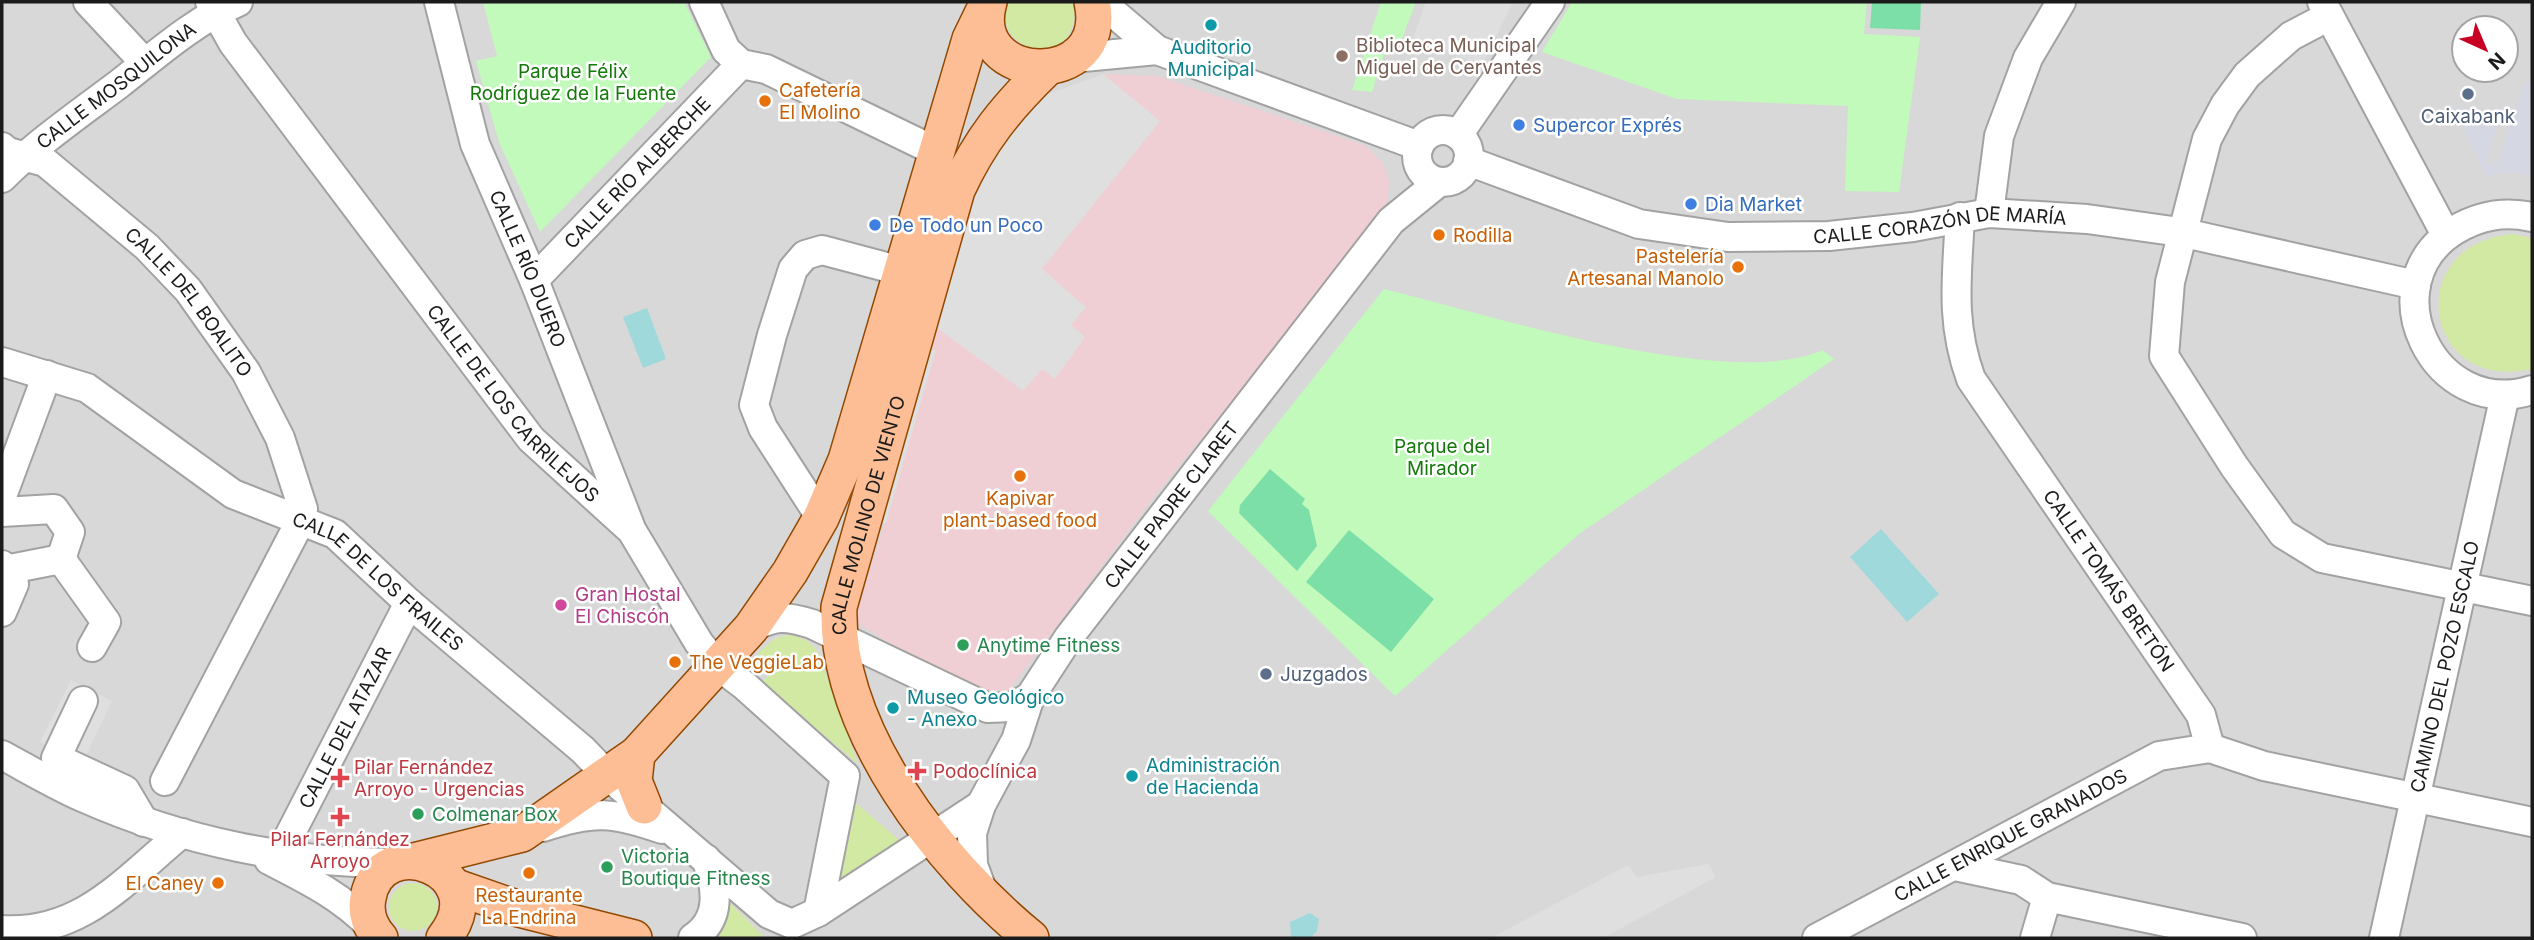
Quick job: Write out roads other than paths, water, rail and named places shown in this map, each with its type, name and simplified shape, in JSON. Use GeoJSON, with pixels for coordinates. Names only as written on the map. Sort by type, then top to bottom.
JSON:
{"type":"FeatureCollection","features":[{"type":"Feature","properties":{"kind":"main road","name":"CALLE MOLINO DE VIENTO"},"geometry":{"type":"LineString","coordinates":[[1031,938],[985,898],[932,839],[910,807],[862,720],[846,675],[838,636],[839,607],[957,190],[975,152],[1006,107],[1091,34],[1092,2]]}},
{"type":"Feature","properties":{"kind":"main road","name":"CALLE MOLINO DE VIENTO"},"geometry":{"type":"LineString","coordinates":[[453,886],[477,860],[637,754],[751,628],[790,572],[821,518],[846,460],[935,151],[970,39],[988,3]]}},
{"type":"Feature","properties":{"kind":"main road"},"geometry":{"type":"LineString","coordinates":[[988,3],[990,34],[1001,52],[1018,64],[1059,63]]}},
{"type":"Feature","properties":{"kind":"main road"},"geometry":{"type":"LineString","coordinates":[[637,754],[634,780],[644,806]]}},
{"type":"Feature","properties":{"kind":"main road","name":"CALLE MOLINO DE VIENTO"},"geometry":{"type":"LineString","coordinates":[[407,862],[517,836]]}},
{"type":"Feature","properties":{"kind":"main road"},"geometry":{"type":"LineString","coordinates":[[375,932],[367,903],[374,881],[407,862],[437,868],[453,886],[457,904],[451,932]]}},
{"type":"Feature","properties":{"kind":"main road"},"geometry":{"type":"LineString","coordinates":[[453,886],[519,909],[635,938]]}},
{"type":"Feature","properties":{"kind":"main road"},"geometry":{"type":"LineString","coordinates":[[451,932],[482,914],[519,909]]}},
{"type":"Feature","properties":{"kind":"street"},"geometry":{"type":"LineString","coordinates":[[88,2],[145,63]]}},
{"type":"Feature","properties":{"kind":"street","name":"CALLE RÍO DUERO"},"geometry":{"type":"LineString","coordinates":[[439,2],[475,144],[534,280],[632,531]]}},
{"type":"Feature","properties":{"kind":"street"},"geometry":{"type":"LineString","coordinates":[[704,2],[726,50],[741,64],[766,69],[935,151]]}},
{"type":"Feature","properties":{"kind":"street"},"geometry":{"type":"LineString","coordinates":[[1101,2],[1157,50],[1418,150]]}},
{"type":"Feature","properties":{"kind":"street"},"geometry":{"type":"LineString","coordinates":[[1458,135],[1550,2]]}},
{"type":"Feature","properties":{"kind":"street"},"geometry":{"type":"LineString","coordinates":[[1989,213],[2000,136],[2028,58],[2061,2]]}},
{"type":"Feature","properties":{"kind":"street","name":"CALLE MOSQUILONA"},"geometry":{"type":"LineString","coordinates":[[2,178],[13,151],[145,63],[221,5]]}},
{"type":"Feature","properties":{"kind":"street","name":"CALLE DE LOS CARRILEJOS"},"geometry":{"type":"LineString","coordinates":[[221,5],[233,43],[531,439],[632,531],[699,643],[716,664],[745,685],[845,776],[818,912]]}},
{"type":"Feature","properties":{"kind":"street"},"geometry":{"type":"LineString","coordinates":[[2446,235],[2325,9],[2247,75],[2225,105],[2207,139],[2180,232],[2169,282],[2164,356],[2234,466],[2283,534],[2322,558],[2532,601]]}},
{"type":"Feature","properties":{"kind":"street"},"geometry":{"type":"LineString","coordinates":[[1059,63],[1157,50]]}},
{"type":"Feature","properties":{"kind":"street","name":"CALLE RÍO ALBERCHE"},"geometry":{"type":"LineString","coordinates":[[534,280],[741,64]]}},
{"type":"Feature","properties":{"kind":"street"},"geometry":{"type":"LineString","coordinates":[[1447,130],[1465,142],[1468,161],[1463,173],[1452,180],[1439,182],[1422,172],[1418,150],[1436,131],[1447,130]]}},
{"type":"Feature","properties":{"kind":"street","name":"CALLE PADRE CLARET"},"geometry":{"type":"LineString","coordinates":[[1391,221],[1418,150]]}},
{"type":"Feature","properties":{"kind":"street","name":"CALLE DEL BOALITO"},"geometry":{"type":"LineString","coordinates":[[13,151],[45,162],[99,205],[188,290],[246,372],[280,438],[303,509],[301,520]]}},
{"type":"Feature","properties":{"kind":"street","name":"CALLE CORAZÓN DE MARÍA"},"geometry":{"type":"LineString","coordinates":[[1468,161],[1639,224],[1728,237],[1829,236],[1913,227],[1989,213],[2087,219],[2180,232],[2416,285]]}},
{"type":"Feature","properties":{"kind":"street","name":"CALLE PADRE CLARET"},"geometry":{"type":"LineString","coordinates":[[985,898],[973,865],[972,833],[981,805],[1017,737],[1030,697],[1092,605],[1391,221],[1439,182]]}},
{"type":"Feature","properties":{"kind":"street"},"geometry":{"type":"LineString","coordinates":[[2532,217],[2500,213],[2471,220],[2446,235],[2432,250],[2416,285],[2416,321],[2421,338],[2435,361],[2454,379],[2470,388],[2505,395],[2532,390]]}},
{"type":"Feature","properties":{"kind":"street","name":"CALLE TOMÁS BRETÓN"},"geometry":{"type":"LineString","coordinates":[[1960,217],[1957,326],[1959,348],[1971,379],[2202,715],[2210,748]]}},
{"type":"Feature","properties":{"kind":"street"},"geometry":{"type":"LineString","coordinates":[[821,518],[763,428],[754,405],[793,269],[805,255],[822,250],[901,271]]}},
{"type":"Feature","properties":{"kind":"street","name":"CALLE DE LOS FRAILES"},"geometry":{"type":"LineString","coordinates":[[2,362],[87,388],[233,494],[335,534],[409,603],[583,750],[606,774],[769,914],[792,924],[818,912],[932,839]]}},
{"type":"Feature","properties":{"kind":"street"},"geometry":{"type":"LineString","coordinates":[[2,496],[47,375]]}},
{"type":"Feature","properties":{"kind":"street","name":"CAMINO DEL POZO ESCALO"},"geometry":{"type":"LineString","coordinates":[[2384,938],[2505,395]]}},
{"type":"Feature","properties":{"kind":"street"},"geometry":{"type":"LineString","coordinates":[[2,512],[54,509],[70,532],[61,559]]}},
{"type":"Feature","properties":{"kind":"street"},"geometry":{"type":"LineString","coordinates":[[165,781],[301,520]]}},
{"type":"Feature","properties":{"kind":"street"},"geometry":{"type":"LineString","coordinates":[[2,612],[14,584],[4,568],[61,559]]}},
{"type":"Feature","properties":{"kind":"street"},"geometry":{"type":"LineString","coordinates":[[61,559],[106,622],[92,647]]}},
{"type":"Feature","properties":{"kind":"street","name":"CALLE DEL ATAZAR"},"geometry":{"type":"LineString","coordinates":[[280,854],[409,603]]}},
{"type":"Feature","properties":{"kind":"street"},"geometry":{"type":"LineString","coordinates":[[751,628],[771,618],[791,618],[838,636],[988,708],[1017,737]]}},
{"type":"Feature","properties":{"kind":"street"},"geometry":{"type":"LineString","coordinates":[[988,708],[1012,707],[1030,697]]}},
{"type":"Feature","properties":{"kind":"street"},"geometry":{"type":"LineString","coordinates":[[83,701],[56,758],[125,790],[144,822]]}},
{"type":"Feature","properties":{"kind":"street"},"geometry":{"type":"LineString","coordinates":[[2210,748],[2264,766],[2532,822]]}},
{"type":"Feature","properties":{"kind":"street","name":"CALLE ENRIQUE GRANADOS"},"geometry":{"type":"LineString","coordinates":[[1817,938],[2159,757],[2210,748]]}},
{"type":"Feature","properties":{"kind":"street"},"geometry":{"type":"LineString","coordinates":[[2,755],[81,796],[144,822],[248,849],[316,884],[353,908],[375,932]]}},
{"type":"Feature","properties":{"kind":"street","name":"CALLE PADRE CLARET"},"geometry":{"type":"LineString","coordinates":[[932,839],[981,805]]}},
{"type":"Feature","properties":{"kind":"street","name":"CALLE DE LOS FRAILES"},"geometry":{"type":"LineString","coordinates":[[578,815],[621,815],[678,835]]}},
{"type":"Feature","properties":{"kind":"street","name":"CALLE MOLINO DE VIENTO"},"geometry":{"type":"LineString","coordinates":[[517,836],[578,815]]}},
{"type":"Feature","properties":{"kind":"street"},"geometry":{"type":"LineString","coordinates":[[2019,832],[2021,880]]}},
{"type":"Feature","properties":{"kind":"street"},"geometry":{"type":"LineString","coordinates":[[2,930],[30,932],[61,924],[89,911],[182,833]]}},
{"type":"Feature","properties":{"kind":"street","name":"CALLE MOLINO DE VIENTO"},"geometry":{"type":"LineString","coordinates":[[248,849],[346,864],[407,862]]}},
{"type":"Feature","properties":{"kind":"street"},"geometry":{"type":"LineString","coordinates":[[693,938],[710,919],[717,901],[715,882],[706,859]]}},
{"type":"Feature","properties":{"kind":"street"},"geometry":{"type":"LineString","coordinates":[[1955,866],[2021,880],[2047,897],[2225,936]]}},
{"type":"Feature","properties":{"kind":"street"},"geometry":{"type":"LineString","coordinates":[[2035,938],[2047,897]]}},
{"type":"Feature","properties":{"kind":"water"},"geometry":{"type":"Polygon","coordinates":[[[647,308],[666,359],[643,368],[623,317],[647,308]]]}},
{"type":"Feature","properties":{"kind":"water"},"geometry":{"type":"Polygon","coordinates":[[[1881,529],[1939,594],[1907,622],[1850,557],[1881,529]]]}},
{"type":"Feature","properties":{"kind":"water"},"geometry":{"type":"Polygon","coordinates":[[[1310,913],[1319,919],[1317,931],[1310,938],[1291,938],[1290,922],[1310,913]]]}},
{"type":"Feature","properties":{"kind":"place","name":"Auditorio Municipal"},"geometry":{"type":"Point","coordinates":[1211,25]}},
{"type":"Feature","properties":{"kind":"place","name":"Biblioteca Municipal Miguel de Cervantes"},"geometry":{"type":"Point","coordinates":[1342,56]}},
{"type":"Feature","properties":{"kind":"place","name":"Caixabank"},"geometry":{"type":"Point","coordinates":[2468,94]}},
{"type":"Feature","properties":{"kind":"place","name":"Cafetería El Molino"},"geometry":{"type":"Point","coordinates":[765,101]}},
{"type":"Feature","properties":{"kind":"place","name":"Supercor Exprés"},"geometry":{"type":"Point","coordinates":[1519,125]}},
{"type":"Feature","properties":{"kind":"place","name":"Dia Market"},"geometry":{"type":"Point","coordinates":[1691,204]}},
{"type":"Feature","properties":{"kind":"place","name":"De Todo un Poco"},"geometry":{"type":"Point","coordinates":[875,225]}},
{"type":"Feature","properties":{"kind":"place","name":"Rodilla"},"geometry":{"type":"Point","coordinates":[1439,235]}},
{"type":"Feature","properties":{"kind":"place","name":"Pastelería Artesanal Manolo"},"geometry":{"type":"Point","coordinates":[1738,267]}},
{"type":"Feature","properties":{"kind":"place","name":"Kapivar plant-based food"},"geometry":{"type":"Point","coordinates":[1020,476]}},
{"type":"Feature","properties":{"kind":"place","name":"Gran Hostal El Chiscón"},"geometry":{"type":"Point","coordinates":[561,605]}},
{"type":"Feature","properties":{"kind":"place","name":"Anytime Fitness"},"geometry":{"type":"Point","coordinates":[963,645]}},
{"type":"Feature","properties":{"kind":"place","name":"The VeggieLab"},"geometry":{"type":"Point","coordinates":[675,662]}},
{"type":"Feature","properties":{"kind":"place","name":"Juzgados"},"geometry":{"type":"Point","coordinates":[1266,674]}},
{"type":"Feature","properties":{"kind":"place","name":"Museo Geológico - Anexo"},"geometry":{"type":"Point","coordinates":[893,708]}},
{"type":"Feature","properties":{"kind":"place","name":"Podoclínica"},"geometry":{"type":"Point","coordinates":[917,771]}},
{"type":"Feature","properties":{"kind":"place","name":"Administración de Hacienda"},"geometry":{"type":"Point","coordinates":[1132,776]}},
{"type":"Feature","properties":{"kind":"place","name":"Pilar Fernández Arroyo - Urgencias"},"geometry":{"type":"Point","coordinates":[340,778]}},
{"type":"Feature","properties":{"kind":"place","name":"Colmenar Box"},"geometry":{"type":"Point","coordinates":[418,814]}},
{"type":"Feature","properties":{"kind":"place","name":"Pilar Fernández Arroyo"},"geometry":{"type":"Point","coordinates":[340,817]}},
{"type":"Feature","properties":{"kind":"place","name":"Victoria Boutique Fitness"},"geometry":{"type":"Point","coordinates":[607,867]}},
{"type":"Feature","properties":{"kind":"place","name":"Restaurante La Endrina"},"geometry":{"type":"Point","coordinates":[529,873]}},
{"type":"Feature","properties":{"kind":"place","name":"El Caney"},"geometry":{"type":"Point","coordinates":[218,883]}},
{"type":"Feature","properties":{"kind":"park label","name":"Parque Félix Rodríguez de la Fuente"},"geometry":{"type":"Point","coordinates":[573,82]}},
{"type":"Feature","properties":{"kind":"park label","name":"Parque del Mirador"},"geometry":{"type":"Point","coordinates":[1442,457]}}]}
